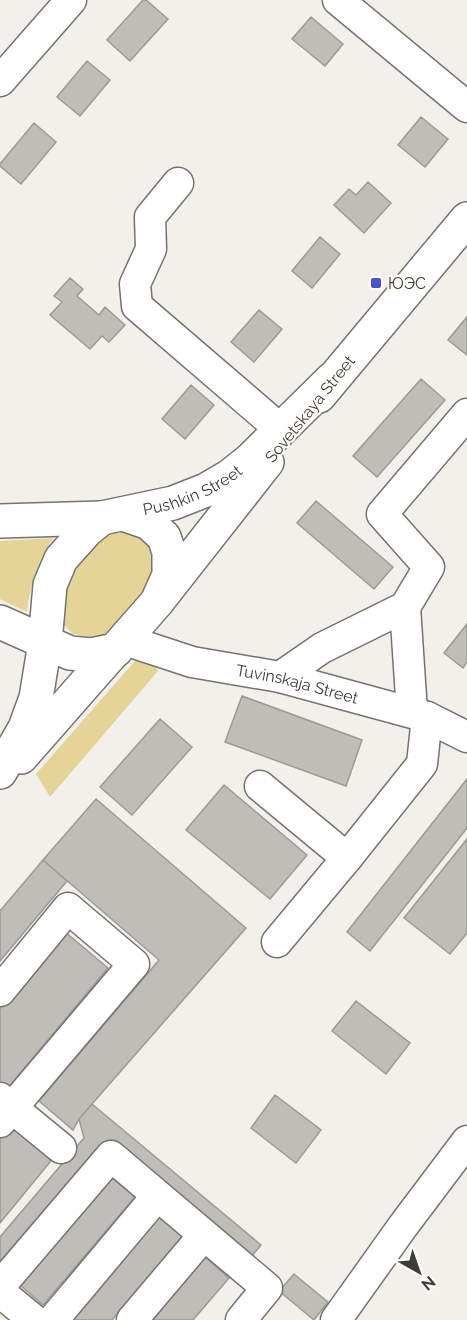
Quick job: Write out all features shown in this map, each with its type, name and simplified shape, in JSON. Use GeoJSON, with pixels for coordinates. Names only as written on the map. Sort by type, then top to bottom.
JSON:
{"type":"FeatureCollection","features":[{"type":"Feature","properties":{"kind":"main road","name":"Sovetskaya Street"},"geometry":{"type":"LineString","coordinates":[[157,602],[332,379],[467,219]]}},
{"type":"Feature","properties":{"kind":"main road","name":"Pushkin Street"},"geometry":{"type":"LineString","coordinates":[[0,521],[113,516],[173,502],[206,490],[237,470],[332,379]]}},
{"type":"Feature","properties":{"kind":"main road"},"geometry":{"type":"LineString","coordinates":[[0,772],[25,728],[36,698],[45,642],[50,585],[61,559],[87,530],[113,516],[149,523],[164,537],[169,552],[169,575],[157,602],[0,781]]}},
{"type":"Feature","properties":{"kind":"main road"},"geometry":{"type":"LineString","coordinates":[[0,622],[70,653],[92,655],[120,645]]}},
{"type":"Feature","properties":{"kind":"main road"},"geometry":{"type":"LineString","coordinates":[[0,637],[21,656],[29,670],[36,698]]}},
{"type":"Feature","properties":{"kind":"street"},"geometry":{"type":"LineString","coordinates":[[0,81],[71,0]]}},
{"type":"Feature","properties":{"kind":"street"},"geometry":{"type":"LineString","coordinates":[[338,0],[467,107]]}},
{"type":"Feature","properties":{"kind":"street"},"geometry":{"type":"LineString","coordinates":[[178,183],[150,217],[151,249],[135,284],[137,306],[280,429]]}},
{"type":"Feature","properties":{"kind":"street"},"geometry":{"type":"LineString","coordinates":[[280,677],[322,648],[405,607],[429,567],[382,514],[467,414]]}},
{"type":"Feature","properties":{"kind":"street"},"geometry":{"type":"LineString","coordinates":[[278,942],[422,764],[420,715],[405,607]]}},
{"type":"Feature","properties":{"kind":"street","name":"Tuvinskaja Street"},"geometry":{"type":"LineString","coordinates":[[120,645],[192,662],[280,677],[420,715],[464,731]]}},
{"type":"Feature","properties":{"kind":"street"},"geometry":{"type":"LineString","coordinates":[[260,786],[346,858]]}},
{"type":"Feature","properties":{"kind":"street"},"geometry":{"type":"LineString","coordinates":[[0,991],[68,908],[134,964],[4,1110],[61,1148]]}},
{"type":"Feature","properties":{"kind":"street"},"geometry":{"type":"LineString","coordinates":[[336,1320],[467,1141]]}},
{"type":"Feature","properties":{"kind":"street"},"geometry":{"type":"LineString","coordinates":[[0,1286],[111,1156],[267,1288],[241,1320]]}},
{"type":"Feature","properties":{"kind":"street"},"geometry":{"type":"LineString","coordinates":[[53,1320],[157,1196]]}},
{"type":"Feature","properties":{"kind":"street"},"geometry":{"type":"LineString","coordinates":[[132,1320],[204,1235]]}},
{"type":"Feature","properties":{"kind":"street"},"geometry":{"type":"LineString","coordinates":[[0,1292],[34,1320]]}},
{"type":"Feature","properties":{"kind":"shaded area"},"geometry":{"type":"Polygon","coordinates":[[[129,532],[141,536],[149,546],[152,558],[152,574],[144,594],[113,629],[100,636],[87,637],[73,634],[64,625],[59,607],[62,583],[98,539],[114,533],[129,532]]]}},
{"type":"Feature","properties":{"kind":"shaded area"},"geometry":{"type":"Polygon","coordinates":[[[53,538],[43,556],[30,591],[27,612],[0,599],[0,541],[53,538]]]}},
{"type":"Feature","properties":{"kind":"shaded area"},"geometry":{"type":"Polygon","coordinates":[[[151,660],[158,671],[50,797],[36,774],[135,661],[151,660]]]}},
{"type":"Feature","properties":{"kind":"building"},"geometry":{"type":"Polygon","coordinates":[[[143,0],[146,0],[168,19],[130,61],[107,40],[143,0]]]}},
{"type":"Feature","properties":{"kind":"building"},"geometry":{"type":"Polygon","coordinates":[[[311,17],[343,44],[325,66],[292,39],[311,17]]]}},
{"type":"Feature","properties":{"kind":"building"},"geometry":{"type":"Polygon","coordinates":[[[87,61],[110,80],[80,116],[57,97],[87,61]]]}},
{"type":"Feature","properties":{"kind":"building"},"geometry":{"type":"Polygon","coordinates":[[[421,117],[448,139],[425,167],[398,145],[421,117]]]}},
{"type":"Feature","properties":{"kind":"building"},"geometry":{"type":"Polygon","coordinates":[[[34,123],[56,142],[21,184],[0,164],[34,123]]]}},
{"type":"Feature","properties":{"kind":"building"},"geometry":{"type":"Polygon","coordinates":[[[368,182],[391,203],[364,233],[334,205],[349,189],[356,195],[368,182]]]}},
{"type":"Feature","properties":{"kind":"building"},"geometry":{"type":"Polygon","coordinates":[[[320,237],[340,254],[312,288],[292,271],[320,237]]]}},
{"type":"Feature","properties":{"kind":"building"},"geometry":{"type":"Polygon","coordinates":[[[70,278],[83,289],[77,296],[99,315],[105,307],[125,325],[109,342],[102,336],[90,349],[50,315],[62,302],[54,296],[70,278]]]}},
{"type":"Feature","properties":{"kind":"building"},"geometry":{"type":"Polygon","coordinates":[[[259,310],[282,329],[254,362],[231,342],[259,310]]]}},
{"type":"Feature","properties":{"kind":"building"},"geometry":{"type":"Polygon","coordinates":[[[467,317],[467,355],[448,340],[467,317]]]}},
{"type":"Feature","properties":{"kind":"building"},"geometry":{"type":"Polygon","coordinates":[[[421,379],[445,400],[377,477],[353,456],[421,379]]]}},
{"type":"Feature","properties":{"kind":"building"},"geometry":{"type":"Polygon","coordinates":[[[191,385],[214,405],[185,439],[162,419],[191,385]]]}},
{"type":"Feature","properties":{"kind":"building"},"geometry":{"type":"Polygon","coordinates":[[[316,501],[393,567],[374,589],[297,523],[316,501]]]}},
{"type":"Feature","properties":{"kind":"building"},"geometry":{"type":"Polygon","coordinates":[[[467,624],[467,662],[463,668],[444,653],[467,624]]]}},
{"type":"Feature","properties":{"kind":"building"},"geometry":{"type":"Polygon","coordinates":[[[242,696],[362,740],[346,786],[225,742],[242,696]]]}},
{"type":"Feature","properties":{"kind":"building"},"geometry":{"type":"Polygon","coordinates":[[[160,719],[192,747],[132,815],[100,787],[160,719]]]}},
{"type":"Feature","properties":{"kind":"building"},"geometry":{"type":"Polygon","coordinates":[[[467,779],[467,828],[370,951],[347,932],[467,779]]]}},
{"type":"Feature","properties":{"kind":"building"},"geometry":{"type":"Polygon","coordinates":[[[224,785],[307,855],[270,899],[186,830],[224,785]]]}},
{"type":"Feature","properties":{"kind":"building"},"geometry":{"type":"Polygon","coordinates":[[[96,799],[246,928],[79,1119],[73,1130],[39,1101],[159,960],[43,860],[96,799]]]}},
{"type":"Feature","properties":{"kind":"building"},"geometry":{"type":"Polygon","coordinates":[[[467,839],[467,933],[450,954],[404,918],[467,839]]]}},
{"type":"Feature","properties":{"kind":"building"},"geometry":{"type":"Polygon","coordinates":[[[43,860],[67,881],[0,961],[0,911],[43,860]]]}},
{"type":"Feature","properties":{"kind":"building"},"geometry":{"type":"Polygon","coordinates":[[[64,931],[108,968],[7,1089],[0,1083],[0,1009],[64,931]]]}},
{"type":"Feature","properties":{"kind":"building"},"geometry":{"type":"Polygon","coordinates":[[[356,1001],[410,1043],[386,1074],[332,1031],[356,1001]]]}},
{"type":"Feature","properties":{"kind":"building"},"geometry":{"type":"Polygon","coordinates":[[[275,1095],[321,1130],[296,1163],[251,1128],[275,1095]]]}},
{"type":"Feature","properties":{"kind":"building"},"geometry":{"type":"Polygon","coordinates":[[[92,1104],[261,1245],[250,1258],[106,1141],[0,1265],[0,1237],[84,1138],[79,1119],[92,1104]]]}},
{"type":"Feature","properties":{"kind":"building"},"geometry":{"type":"Polygon","coordinates":[[[13,1122],[54,1157],[0,1223],[0,1137],[13,1122]]]}},
{"type":"Feature","properties":{"kind":"building"},"geometry":{"type":"Polygon","coordinates":[[[111,1177],[135,1197],[43,1305],[20,1285],[111,1177]]]}},
{"type":"Feature","properties":{"kind":"building"},"geometry":{"type":"Polygon","coordinates":[[[157,1215],[183,1237],[112,1320],[68,1320],[157,1215]]]}},
{"type":"Feature","properties":{"kind":"building"},"geometry":{"type":"Polygon","coordinates":[[[204,1256],[229,1278],[193,1320],[149,1320],[204,1256]]]}},
{"type":"Feature","properties":{"kind":"building"},"geometry":{"type":"Polygon","coordinates":[[[294,1274],[328,1302],[314,1320],[279,1291],[294,1274]]]}},
{"type":"Feature","properties":{"kind":"place","name":"ЮЭС"},"geometry":{"type":"Point","coordinates":[376,283]}}]}
